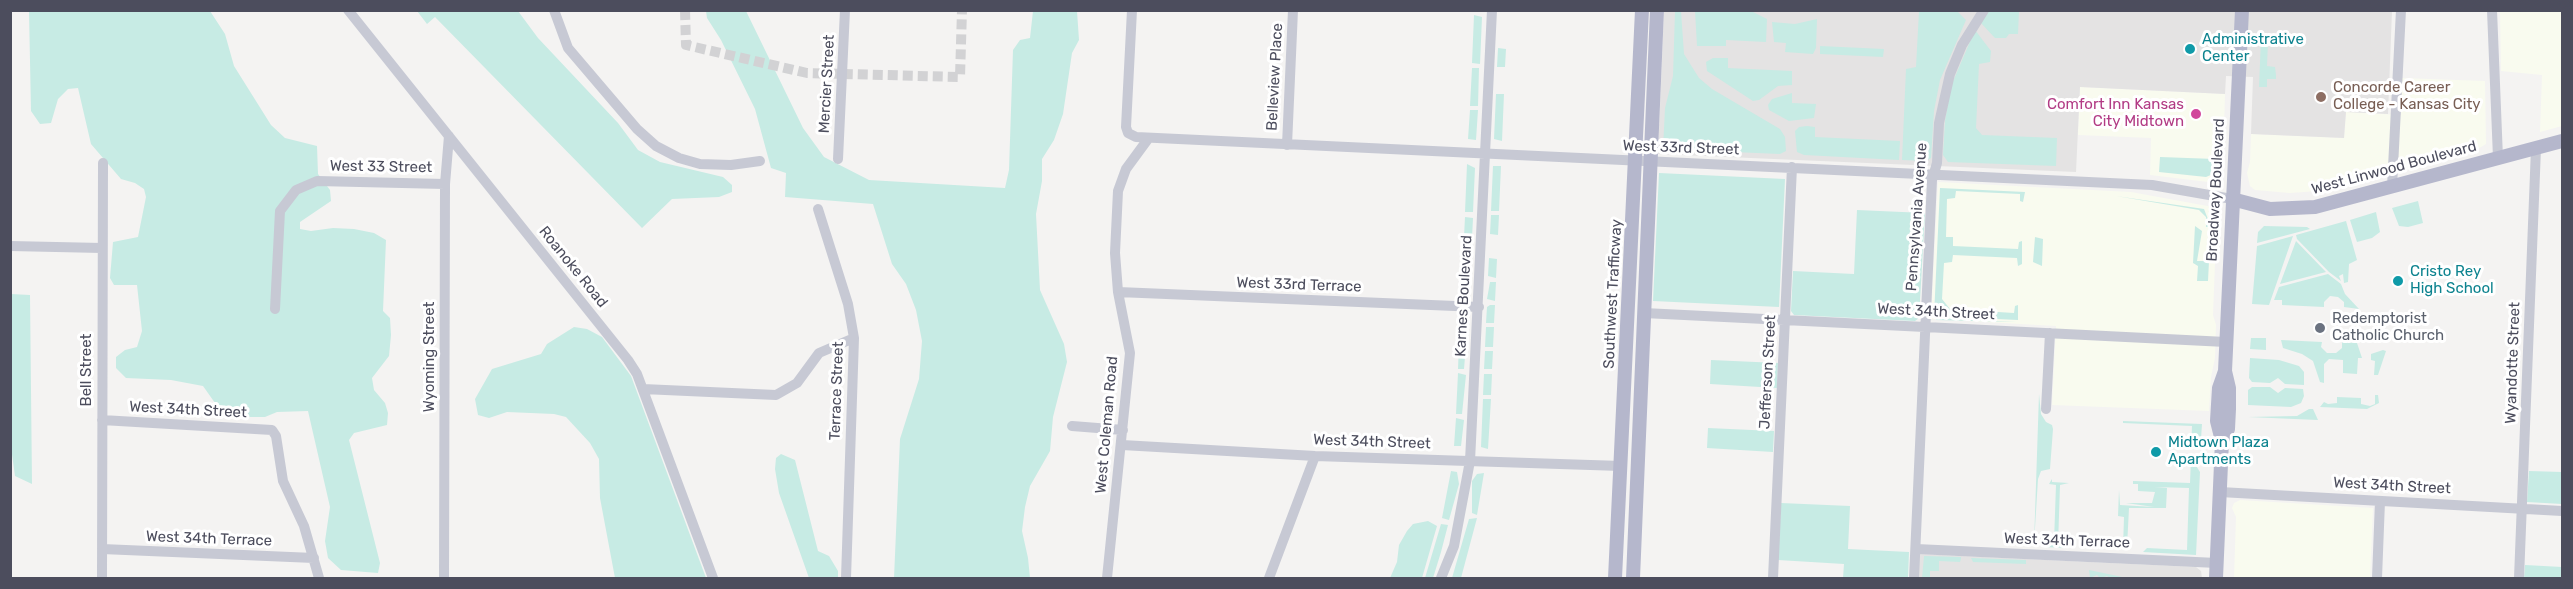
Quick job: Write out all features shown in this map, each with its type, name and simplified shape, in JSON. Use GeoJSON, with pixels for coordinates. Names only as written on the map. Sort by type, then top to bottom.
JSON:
{"type":"FeatureCollection","features":[{"type":"Feature","properties":{"kind":"main road","name":"Southwest Trafficway"},"geometry":{"type":"LineString","coordinates":[[1633,579],[1644,313],[1642,10]]}},
{"type":"Feature","properties":{"kind":"main road","name":"Southwest Trafficway"},"geometry":{"type":"LineString","coordinates":[[1615,579],[1643,161],[1657,10]]}},
{"type":"Feature","properties":{"kind":"main road","name":"Broadway Boulevard"},"geometry":{"type":"LineString","coordinates":[[2216,579],[2222,441],[2228,429],[2229,409],[2229,388],[2225,371],[2242,10]]}},
{"type":"Feature","properties":{"kind":"main road","name":"West Linwood Boulevard"},"geometry":{"type":"LineString","coordinates":[[2232,200],[2270,208],[2315,207],[2562,141]]}},
{"type":"Feature","properties":{"kind":"street","name":"Roanoke Road"},"geometry":{"type":"LineString","coordinates":[[348,10],[628,360],[643,389],[713,579]]}},
{"type":"Feature","properties":{"kind":"street"},"geometry":{"type":"LineString","coordinates":[[554,10],[568,48],[637,129],[656,146],[679,158],[700,164],[731,165],[760,161]]}},
{"type":"Feature","properties":{"kind":"street","name":"Mercier Street"},"geometry":{"type":"LineString","coordinates":[[838,159],[845,10]]}},
{"type":"Feature","properties":{"kind":"street","name":"West 33rd Street"},"geometry":{"type":"LineString","coordinates":[[1132,10],[1128,133],[1148,139],[2155,185],[2232,200]]}},
{"type":"Feature","properties":{"kind":"street","name":"Belleview Place"},"geometry":{"type":"LineString","coordinates":[[1287,146],[1293,10]]}},
{"type":"Feature","properties":{"kind":"street","name":"Karnes Boulevard"},"geometry":{"type":"LineString","coordinates":[[1441,579],[1454,546],[1470,461],[1492,10]]}},
{"type":"Feature","properties":{"kind":"street","name":"Pennsylvania Avenue"},"geometry":{"type":"LineString","coordinates":[[1914,579],[1924,326],[1933,174],[1937,163],[1939,123],[1950,74],[1962,45],[1984,10]]}},
{"type":"Feature","properties":{"kind":"street"},"geometry":{"type":"LineString","coordinates":[[2392,187],[2402,10]]}},
{"type":"Feature","properties":{"kind":"street"},"geometry":{"type":"LineString","coordinates":[[2492,10],[2498,158]]}},
{"type":"Feature","properties":{"kind":"street","name":"Wyoming Street"},"geometry":{"type":"LineString","coordinates":[[444,579],[446,184],[449,136]]}},
{"type":"Feature","properties":{"kind":"street","name":"West Coleman Road"},"geometry":{"type":"LineString","coordinates":[[1107,579],[1130,353],[1118,292],[1115,254],[1118,191],[1126,168],[1148,139]]}},
{"type":"Feature","properties":{"kind":"street","name":"Wyandotte Street"},"geometry":{"type":"LineString","coordinates":[[2519,579],[2536,148]]}},
{"type":"Feature","properties":{"kind":"street","name":"Bell Street"},"geometry":{"type":"LineString","coordinates":[[102,579],[103,163]]}},
{"type":"Feature","properties":{"kind":"street","name":"Jefferson Street"},"geometry":{"type":"LineString","coordinates":[[1773,579],[1792,167]]}},
{"type":"Feature","properties":{"kind":"street","name":"West 33 Street"},"geometry":{"type":"LineString","coordinates":[[275,309],[280,211],[286,200],[296,190],[318,181],[446,184]]}},
{"type":"Feature","properties":{"kind":"street","name":"Terrace Street"},"geometry":{"type":"LineString","coordinates":[[818,209],[848,304],[854,338],[846,579]]}},
{"type":"Feature","properties":{"kind":"street"},"geometry":{"type":"LineString","coordinates":[[10,246],[102,248]]}},
{"type":"Feature","properties":{"kind":"street","name":"West 33rd Terrace"},"geometry":{"type":"LineString","coordinates":[[1118,292],[1479,307]]}},
{"type":"Feature","properties":{"kind":"street","name":"West 34th Street"},"geometry":{"type":"LineString","coordinates":[[1644,313],[2226,342]]}},
{"type":"Feature","properties":{"kind":"street"},"geometry":{"type":"LineString","coordinates":[[2046,409],[2050,333]]}},
{"type":"Feature","properties":{"kind":"street"},"geometry":{"type":"LineString","coordinates":[[643,389],[776,395],[797,383],[819,353],[854,338]]}},
{"type":"Feature","properties":{"kind":"street","name":"West 34th Street"},"geometry":{"type":"LineString","coordinates":[[102,420],[272,430],[276,436],[283,481],[304,526],[314,558]]}},
{"type":"Feature","properties":{"kind":"street"},"geometry":{"type":"LineString","coordinates":[[1072,426],[1123,430]]}},
{"type":"Feature","properties":{"kind":"street","name":"West 34th Street"},"geometry":{"type":"LineString","coordinates":[[1122,445],[1315,456],[1621,466]]}},
{"type":"Feature","properties":{"kind":"street"},"geometry":{"type":"LineString","coordinates":[[1269,579],[1315,456]]}},
{"type":"Feature","properties":{"kind":"street","name":"West 34th Street"},"geometry":{"type":"LineString","coordinates":[[2220,492],[2562,511]]}},
{"type":"Feature","properties":{"kind":"street"},"geometry":{"type":"LineString","coordinates":[[2377,579],[2380,501]]}},
{"type":"Feature","properties":{"kind":"street","name":"West 34th Terrace"},"geometry":{"type":"LineString","coordinates":[[102,549],[314,558]]}},
{"type":"Feature","properties":{"kind":"street","name":"West 34th Terrace"},"geometry":{"type":"LineString","coordinates":[[1916,549],[2217,563]]}},
{"type":"Feature","properties":{"kind":"street"},"geometry":{"type":"LineString","coordinates":[[314,558],[319,579]]}},
{"type":"Feature","properties":{"kind":"shaded area"},"geometry":{"type":"Polygon","coordinates":[[[1664,11],[2392,11],[2388,114],[2346,112],[2344,138],[2251,134],[2253,77],[2226,76],[2225,94],[2080,87],[2076,172],[1658,154],[1664,11]]]}},
{"type":"Feature","properties":{"kind":"shaded area"},"geometry":{"type":"Polygon","coordinates":[[[2500,11],[2562,11],[2562,126],[2540,132],[2542,75],[2501,71],[2500,11]]]}},
{"type":"Feature","properties":{"kind":"shaded area"},"geometry":{"type":"Polygon","coordinates":[[[2401,78],[2485,81],[2486,144],[2476,150],[2332,190],[2290,193],[2255,190],[2250,186],[2247,173],[2250,162],[2251,134],[2344,138],[2346,112],[2401,115],[2401,78]]]}},
{"type":"Feature","properties":{"kind":"shaded area"},"geometry":{"type":"Polygon","coordinates":[[[2080,87],[2225,94],[2223,169],[2220,177],[2214,182],[2208,182],[2150,175],[2151,138],[2078,135],[2080,87]]]}},
{"type":"Feature","properties":{"kind":"shaded area"},"geometry":{"type":"Polygon","coordinates":[[[1938,182],[2131,192],[2213,207],[2221,220],[2216,237],[2213,315],[2216,325],[2215,358],[2211,377],[2209,411],[2052,405],[2056,326],[1931,319],[1938,182]]]}},
{"type":"Feature","properties":{"kind":"shaded area"},"geometry":{"type":"Polygon","coordinates":[[[2240,500],[2373,508],[2370,578],[2234,578],[2236,517],[2232,508],[2234,503],[2240,500]]]}},
{"type":"Feature","properties":{"kind":"shaded area"},"geometry":{"type":"Polygon","coordinates":[[[1919,554],[2196,567],[2201,571],[2202,578],[1917,578],[1919,554]]]}},
{"type":"Feature","properties":{"kind":"green space"},"geometry":{"type":"Polygon","coordinates":[[[29,11],[210,11],[225,34],[234,66],[271,125],[285,138],[317,146],[318,174],[330,190],[331,201],[300,222],[300,229],[311,231],[333,228],[354,229],[374,233],[386,240],[383,311],[390,318],[389,356],[372,378],[374,390],[385,403],[388,413],[387,425],[354,433],[349,440],[380,563],[378,573],[341,570],[328,558],[325,541],[330,507],[308,411],[277,412],[265,417],[245,417],[220,410],[203,386],[171,380],[126,378],[116,368],[116,357],[125,350],[137,347],[142,331],[137,285],[114,285],[110,278],[113,242],[138,237],[146,197],[144,189],[135,183],[121,179],[91,144],[78,88],[68,89],[58,99],[51,123],[40,124],[31,111],[29,11]]]}},
{"type":"Feature","properties":{"kind":"green space"},"geometry":{"type":"Polygon","coordinates":[[[417,11],[518,11],[538,38],[618,123],[638,150],[660,162],[723,177],[732,185],[732,192],[719,197],[672,199],[642,228],[435,17],[427,24],[417,11]]]}},
{"type":"Feature","properties":{"kind":"green space"},"geometry":{"type":"Polygon","coordinates":[[[706,11],[746,11],[803,128],[824,157],[869,180],[1005,188],[1009,170],[1013,50],[1020,40],[1030,38],[1033,11],[1077,11],[1079,40],[1072,53],[1063,114],[1054,140],[1042,159],[1042,181],[1036,214],[1040,290],[1064,344],[1067,362],[1053,417],[1050,451],[1030,486],[1025,507],[1022,531],[1030,578],[894,578],[900,439],[919,379],[922,341],[916,310],[906,284],[892,264],[873,204],[785,197],[786,173],[771,168],[755,109],[721,40],[707,18],[706,11]]]}},
{"type":"Feature","properties":{"kind":"green space"},"geometry":{"type":"Polygon","coordinates":[[[1675,11],[1681,11],[1684,54],[1699,78],[1712,89],[1780,129],[1785,137],[1786,151],[1780,154],[1663,149],[1665,108],[1673,76],[1675,11]]]}},
{"type":"Feature","properties":{"kind":"green space"},"geometry":{"type":"Polygon","coordinates":[[[1695,11],[1751,11],[1767,19],[1766,42],[1726,40],[1726,46],[1697,46],[1695,11]]]}},
{"type":"Feature","properties":{"kind":"green space"},"geometry":{"type":"Polygon","coordinates":[[[1919,11],[1957,11],[1966,20],[1940,80],[1934,111],[1931,158],[1926,161],[1902,160],[1906,69],[1916,67],[1919,11]]]}},
{"type":"Feature","properties":{"kind":"green space"},"geometry":{"type":"Polygon","coordinates":[[[1989,11],[2019,11],[2018,34],[2009,34],[2006,38],[1995,38],[1980,22],[1989,11]]]}},
{"type":"Feature","properties":{"kind":"green space"},"geometry":{"type":"Polygon","coordinates":[[[1474,15],[1482,17],[1480,64],[1472,63],[1474,15]]]}},
{"type":"Feature","properties":{"kind":"green space"},"geometry":{"type":"Polygon","coordinates":[[[1817,19],[1816,48],[1813,54],[1785,52],[1786,43],[1774,42],[1772,22],[1795,24],[1817,19]]]}},
{"type":"Feature","properties":{"kind":"green space"},"geometry":{"type":"Polygon","coordinates":[[[1975,30],[1991,51],[1990,62],[1979,64],[1976,128],[1982,135],[2057,138],[2056,166],[1948,162],[1943,155],[1945,121],[1951,86],[1975,30]]]}},
{"type":"Feature","properties":{"kind":"green space"},"geometry":{"type":"Polygon","coordinates":[[[2261,38],[2277,40],[2268,42],[2267,66],[2275,67],[2276,79],[2267,79],[2267,87],[2259,87],[2261,38]]]}},
{"type":"Feature","properties":{"kind":"green space"},"geometry":{"type":"Polygon","coordinates":[[[1820,46],[1884,49],[1883,57],[1820,54],[1820,46]]]}},
{"type":"Feature","properties":{"kind":"green space"},"geometry":{"type":"Polygon","coordinates":[[[1498,48],[1506,49],[1505,67],[1497,67],[1498,48]]]}},
{"type":"Feature","properties":{"kind":"green space"},"geometry":{"type":"Polygon","coordinates":[[[1713,58],[1728,58],[1728,68],[1792,71],[1792,85],[1778,86],[1759,100],[1753,101],[1707,71],[1706,62],[1713,58]]]}},
{"type":"Feature","properties":{"kind":"green space"},"geometry":{"type":"Polygon","coordinates":[[[1472,68],[1479,68],[1478,106],[1470,106],[1472,68]]]}},
{"type":"Feature","properties":{"kind":"green space"},"geometry":{"type":"Polygon","coordinates":[[[1792,93],[1792,103],[1816,104],[1814,118],[1789,121],[1769,110],[1768,105],[1772,99],[1792,93]]]}},
{"type":"Feature","properties":{"kind":"green space"},"geometry":{"type":"Polygon","coordinates":[[[1496,94],[1504,94],[1502,141],[1494,139],[1496,94]]]}},
{"type":"Feature","properties":{"kind":"green space"},"geometry":{"type":"Polygon","coordinates":[[[1470,110],[1478,110],[1476,140],[1468,139],[1470,110]]]}},
{"type":"Feature","properties":{"kind":"green space"},"geometry":{"type":"Polygon","coordinates":[[[1799,127],[1815,127],[1815,137],[1900,141],[1899,160],[1804,155],[1797,152],[1795,131],[1799,127]]]}},
{"type":"Feature","properties":{"kind":"green space"},"geometry":{"type":"Polygon","coordinates":[[[2160,157],[2215,159],[2215,170],[2213,174],[2206,177],[2159,172],[2160,157]]]}},
{"type":"Feature","properties":{"kind":"green space"},"geometry":{"type":"Polygon","coordinates":[[[1467,164],[1475,168],[1473,212],[1465,212],[1467,164]]]}},
{"type":"Feature","properties":{"kind":"green space"},"geometry":{"type":"Polygon","coordinates":[[[1493,166],[1501,166],[1499,211],[1491,211],[1493,166]]]}},
{"type":"Feature","properties":{"kind":"green space"},"geometry":{"type":"Polygon","coordinates":[[[1659,173],[1785,179],[1779,307],[1653,301],[1659,173]]]}},
{"type":"Feature","properties":{"kind":"green space"},"geometry":{"type":"Polygon","coordinates":[[[1940,188],[2025,192],[2023,202],[2020,201],[2020,194],[1956,191],[1955,198],[1947,199],[1946,237],[1953,237],[1953,246],[2018,249],[2019,242],[2022,241],[2022,264],[2018,266],[2017,258],[1953,255],[1952,262],[1944,263],[1942,299],[1950,309],[2014,313],[2015,306],[2018,305],[2018,320],[1934,316],[1940,188]]]}},
{"type":"Feature","properties":{"kind":"green space"},"geometry":{"type":"Polygon","coordinates":[[[2116,196],[2204,209],[2211,227],[2206,227],[2206,217],[2199,210],[2116,196]]]}},
{"type":"Feature","properties":{"kind":"green space"},"geometry":{"type":"Polygon","coordinates":[[[2418,201],[2423,223],[2408,227],[2399,226],[2392,208],[2418,201]]]}},
{"type":"Feature","properties":{"kind":"green space"},"geometry":{"type":"Polygon","coordinates":[[[1857,210],[1925,213],[1919,318],[1915,321],[1794,315],[1791,311],[1793,271],[1854,274],[1857,210]]]}},
{"type":"Feature","properties":{"kind":"green space"},"geometry":{"type":"Polygon","coordinates":[[[2376,212],[2380,232],[2372,238],[2357,242],[2350,220],[2376,212]]]}},
{"type":"Feature","properties":{"kind":"green space"},"geometry":{"type":"Polygon","coordinates":[[[1491,215],[1499,215],[1498,235],[1490,234],[1491,215]]]}},
{"type":"Feature","properties":{"kind":"green space"},"geometry":{"type":"Polygon","coordinates":[[[1465,217],[1473,218],[1472,238],[1464,237],[1465,217]]]}},
{"type":"Feature","properties":{"kind":"green space"},"geometry":{"type":"Polygon","coordinates":[[[2346,221],[2357,260],[2349,264],[2348,282],[2344,283],[2343,274],[2339,276],[2341,281],[2329,272],[2297,239],[2296,235],[2346,221]]]}},
{"type":"Feature","properties":{"kind":"green space"},"geometry":{"type":"Polygon","coordinates":[[[2195,226],[2202,231],[2197,261],[2209,261],[2208,281],[2197,281],[2198,266],[2193,263],[2195,226]]]}},
{"type":"Feature","properties":{"kind":"green space"},"geometry":{"type":"Polygon","coordinates":[[[2264,226],[2307,227],[2310,229],[2257,243],[2258,232],[2264,226]]]}},
{"type":"Feature","properties":{"kind":"green space"},"geometry":{"type":"Polygon","coordinates":[[[2293,236],[2269,305],[2252,304],[2257,246],[2293,236]]]}},
{"type":"Feature","properties":{"kind":"green space"},"geometry":{"type":"Polygon","coordinates":[[[2035,237],[2043,239],[2042,266],[2033,262],[2035,237]]]}},
{"type":"Feature","properties":{"kind":"green space"},"geometry":{"type":"Polygon","coordinates":[[[2296,241],[2326,272],[2280,284],[2296,241]]]}},
{"type":"Feature","properties":{"kind":"green space"},"geometry":{"type":"Polygon","coordinates":[[[1464,242],[1472,242],[1468,294],[1462,293],[1464,242]]]}},
{"type":"Feature","properties":{"kind":"green space"},"geometry":{"type":"Polygon","coordinates":[[[1489,258],[1497,259],[1496,278],[1488,276],[1489,258]]]}},
{"type":"Feature","properties":{"kind":"green space"},"geometry":{"type":"Polygon","coordinates":[[[2328,274],[2341,284],[2345,294],[2359,309],[2344,307],[2344,302],[2338,297],[2330,296],[2324,302],[2324,307],[2282,305],[2282,300],[2274,300],[2279,287],[2328,274]]]}},
{"type":"Feature","properties":{"kind":"green space"},"geometry":{"type":"Polygon","coordinates":[[[1490,282],[1496,282],[1495,301],[1487,299],[1490,282]]]}},
{"type":"Feature","properties":{"kind":"green space"},"geometry":{"type":"Polygon","coordinates":[[[11,294],[30,295],[32,484],[15,476],[11,447],[11,294]]]}},
{"type":"Feature","properties":{"kind":"green space"},"geometry":{"type":"Polygon","coordinates":[[[1495,305],[1494,323],[1486,323],[1487,307],[1495,305]]]}},
{"type":"Feature","properties":{"kind":"green space"},"geometry":{"type":"Polygon","coordinates":[[[1460,318],[1467,318],[1468,321],[1464,369],[1458,369],[1460,318]]]}},
{"type":"Feature","properties":{"kind":"green space"},"geometry":{"type":"Polygon","coordinates":[[[1936,318],[2017,322],[1936,320],[1936,318]]]}},
{"type":"Feature","properties":{"kind":"green space"},"geometry":{"type":"Polygon","coordinates":[[[574,327],[587,329],[602,337],[631,376],[706,578],[615,578],[600,498],[599,459],[590,443],[566,417],[554,414],[507,412],[489,418],[478,415],[475,399],[492,369],[541,354],[547,344],[574,327]]]}},
{"type":"Feature","properties":{"kind":"green space"},"geometry":{"type":"Polygon","coordinates":[[[1486,327],[1494,327],[1493,347],[1485,347],[1486,327]]]}},
{"type":"Feature","properties":{"kind":"green space"},"geometry":{"type":"Polygon","coordinates":[[[2251,338],[2266,338],[2266,350],[2250,349],[2251,338]]]}},
{"type":"Feature","properties":{"kind":"green space"},"geometry":{"type":"Polygon","coordinates":[[[2281,340],[2322,342],[2321,347],[2327,353],[2336,353],[2342,348],[2342,342],[2357,343],[2362,358],[2358,358],[2357,374],[2343,373],[2343,360],[2329,359],[2324,364],[2324,383],[2320,382],[2313,361],[2302,354],[2283,348],[2281,340]]]}},
{"type":"Feature","properties":{"kind":"green space"},"geometry":{"type":"Polygon","coordinates":[[[1485,351],[1493,351],[1492,369],[1484,369],[1485,351]]]}},
{"type":"Feature","properties":{"kind":"green space"},"geometry":{"type":"Polygon","coordinates":[[[2386,351],[2378,375],[2374,375],[2375,361],[2371,360],[2371,354],[2386,351]]]}},
{"type":"Feature","properties":{"kind":"green space"},"geometry":{"type":"Polygon","coordinates":[[[2250,358],[2279,360],[2299,366],[2304,372],[2304,385],[2285,384],[2278,378],[2270,383],[2252,382],[2249,378],[2250,358]]]}},
{"type":"Feature","properties":{"kind":"green space"},"geometry":{"type":"Polygon","coordinates":[[[1711,360],[1778,363],[1777,388],[1710,384],[1711,360]]]}},
{"type":"Feature","properties":{"kind":"green space"},"geometry":{"type":"Polygon","coordinates":[[[1458,373],[1466,375],[1462,414],[1456,414],[1458,373]]]}},
{"type":"Feature","properties":{"kind":"green space"},"geometry":{"type":"Polygon","coordinates":[[[1484,374],[1492,374],[1491,395],[1483,395],[1484,374]]]}},
{"type":"Feature","properties":{"kind":"green space"},"geometry":{"type":"Polygon","coordinates":[[[2252,387],[2270,387],[2278,393],[2285,388],[2303,389],[2304,396],[2301,403],[2291,407],[2248,405],[2248,390],[2252,387]]]}},
{"type":"Feature","properties":{"kind":"green space"},"geometry":{"type":"Polygon","coordinates":[[[2039,394],[2041,414],[2053,429],[2050,469],[2041,471],[2038,479],[2034,544],[2039,394]]]}},
{"type":"Feature","properties":{"kind":"green space"},"geometry":{"type":"Polygon","coordinates":[[[2375,395],[2378,395],[2379,403],[2367,409],[2320,407],[2324,402],[2337,403],[2337,397],[2361,398],[2361,404],[2370,406],[2375,404],[2375,395]]]}},
{"type":"Feature","properties":{"kind":"green space"},"geometry":{"type":"Polygon","coordinates":[[[1483,399],[1491,399],[1488,449],[1481,447],[1483,399]]]}},
{"type":"Feature","properties":{"kind":"green space"},"geometry":{"type":"Polygon","coordinates":[[[2313,409],[2318,420],[2248,417],[2297,416],[2313,409]]]}},
{"type":"Feature","properties":{"kind":"green space"},"geometry":{"type":"Polygon","coordinates":[[[1456,418],[1464,420],[1461,446],[1454,446],[1456,418]]]}},
{"type":"Feature","properties":{"kind":"green space"},"geometry":{"type":"Polygon","coordinates":[[[2123,421],[2202,424],[2201,439],[2191,450],[2192,426],[2123,423],[2123,421]]]}},
{"type":"Feature","properties":{"kind":"green space"},"geometry":{"type":"Polygon","coordinates":[[[1708,428],[1774,431],[1773,452],[1707,448],[1708,428]]]}},
{"type":"Feature","properties":{"kind":"green space"},"geometry":{"type":"Polygon","coordinates":[[[781,454],[795,460],[818,551],[829,556],[838,571],[838,578],[809,578],[779,493],[775,469],[776,458],[781,454]]]}},
{"type":"Feature","properties":{"kind":"green space"},"geometry":{"type":"Polygon","coordinates":[[[2191,458],[2200,472],[2196,555],[2143,552],[2147,548],[2187,550],[2189,488],[2155,487],[2167,488],[2166,508],[2129,508],[2127,547],[2123,548],[2124,517],[2118,516],[2119,490],[2120,505],[2154,507],[2126,503],[2152,503],[2155,492],[2138,491],[2138,484],[2133,484],[2133,481],[2190,483],[2191,458]]]}},
{"type":"Feature","properties":{"kind":"green space"},"geometry":{"type":"Polygon","coordinates":[[[1451,471],[1457,472],[1459,484],[1449,520],[1442,518],[1451,471]]]}},
{"type":"Feature","properties":{"kind":"green space"},"geometry":{"type":"Polygon","coordinates":[[[2529,471],[2562,472],[2562,504],[2527,502],[2529,471]]]}},
{"type":"Feature","properties":{"kind":"green space"},"geometry":{"type":"Polygon","coordinates":[[[1484,473],[1477,515],[1472,513],[1472,481],[1477,474],[1484,473]]]}},
{"type":"Feature","properties":{"kind":"green space"},"geometry":{"type":"Polygon","coordinates":[[[2052,479],[2052,482],[2069,483],[2060,485],[2058,545],[2066,548],[2045,547],[2046,542],[2054,542],[2056,485],[2049,484],[2052,479]]]}},
{"type":"Feature","properties":{"kind":"green space"},"geometry":{"type":"Polygon","coordinates":[[[1781,503],[1850,506],[1848,549],[1909,552],[1908,578],[1843,578],[1844,564],[1778,560],[1781,503]]]}},
{"type":"Feature","properties":{"kind":"green space"},"geometry":{"type":"Polygon","coordinates":[[[1477,518],[1461,578],[1452,578],[1469,519],[1477,518]]]}},
{"type":"Feature","properties":{"kind":"green space"},"geometry":{"type":"Polygon","coordinates":[[[1428,521],[1437,526],[1422,578],[1390,578],[1397,562],[1399,545],[1407,531],[1413,524],[1428,521]]]}},
{"type":"Feature","properties":{"kind":"green space"},"geometry":{"type":"Polygon","coordinates":[[[1441,524],[1448,525],[1441,552],[1433,578],[1425,578],[1441,524]]]}},
{"type":"Feature","properties":{"kind":"green space"},"geometry":{"type":"Polygon","coordinates":[[[1924,556],[1961,557],[1961,559],[1960,562],[1939,561],[1939,571],[1930,571],[1930,578],[1922,578],[1924,556]]]}},
{"type":"Feature","properties":{"kind":"green space"},"geometry":{"type":"Polygon","coordinates":[[[1971,558],[2026,560],[2026,564],[1973,562],[1971,558]]]}},
{"type":"Feature","properties":{"kind":"green space"},"geometry":{"type":"Polygon","coordinates":[[[2525,565],[2562,567],[2562,578],[2524,578],[2525,565]]]}},
{"type":"Feature","properties":{"kind":"green space"},"geometry":{"type":"Polygon","coordinates":[[[2089,570],[2127,578],[2107,576],[2100,578],[2097,575],[2090,578],[2089,570]]]}},
{"type":"Feature","properties":{"kind":"tunnel"},"geometry":{"type":"LineString","coordinates":[[685,10],[686,45],[807,73],[960,77],[962,10]]}},
{"type":"Feature","properties":{"kind":"place","name":"Administrative Center"},"geometry":{"type":"Point","coordinates":[2190,49]}},
{"type":"Feature","properties":{"kind":"place","name":"Concorde Career College - Kansas City"},"geometry":{"type":"Point","coordinates":[2321,97]}},
{"type":"Feature","properties":{"kind":"place","name":"Comfort Inn Kansas City Midtown"},"geometry":{"type":"Point","coordinates":[2196,114]}},
{"type":"Feature","properties":{"kind":"place","name":"Cristo Rey High School"},"geometry":{"type":"Point","coordinates":[2398,281]}},
{"type":"Feature","properties":{"kind":"place","name":"Redemptorist Catholic Church"},"geometry":{"type":"Point","coordinates":[2320,328]}},
{"type":"Feature","properties":{"kind":"place","name":"Midtown Plaza Apartments"},"geometry":{"type":"Point","coordinates":[2156,452]}}]}
